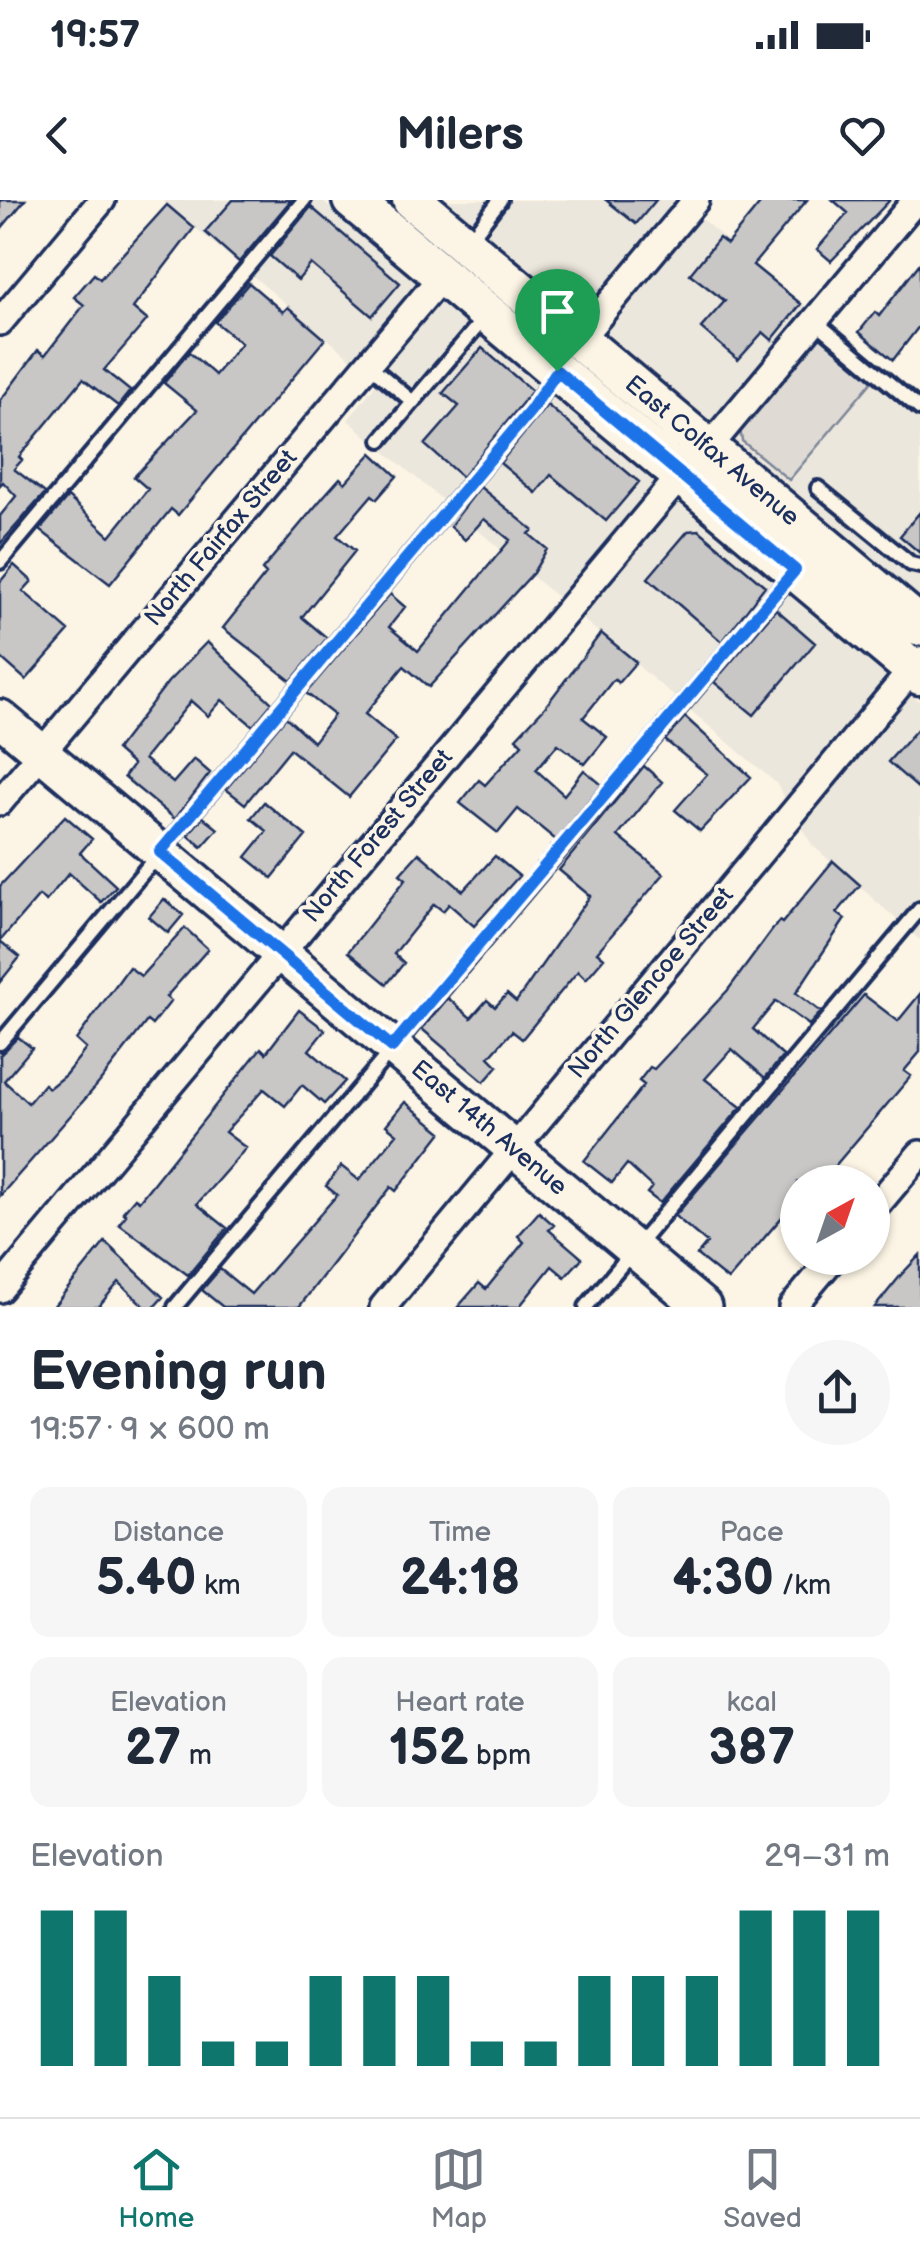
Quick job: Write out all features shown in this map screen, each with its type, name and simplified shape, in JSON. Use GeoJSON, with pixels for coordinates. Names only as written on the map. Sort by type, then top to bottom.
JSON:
{"type":"FeatureCollection","features":[{"type":"Feature","properties":{"kind":"main road","name":"East Colfax Avenue"},"geometry":{"type":"LineString","coordinates":[[352,200],[918,668]]}},
{"type":"Feature","properties":{"kind":"main road","name":"East Colfax Avenue"},"geometry":{"type":"LineString","coordinates":[[412,200],[920,626]]}},
{"type":"Feature","properties":{"kind":"main road","name":"East 14th Avenue"},"geometry":{"type":"LineString","coordinates":[[0,718],[703,1307]]}},
{"type":"Feature","properties":{"kind":"street"},"geometry":{"type":"LineString","coordinates":[[0,322],[102,200]]}},
{"type":"Feature","properties":{"kind":"street"},"geometry":{"type":"LineString","coordinates":[[579,340],[696,200]]}},
{"type":"Feature","properties":{"kind":"street"},"geometry":{"type":"LineString","coordinates":[[708,448],[916,200]]}},
{"type":"Feature","properties":{"kind":"street","name":"North Fairfax Street"},"geometry":{"type":"LineString","coordinates":[[0,802],[442,275]]}},
{"type":"Feature","properties":{"kind":"street","name":"North Forest Street"},"geometry":{"type":"LineString","coordinates":[[0,1290],[681,475]]}},
{"type":"Feature","properties":{"kind":"street","name":"North Glencoe Street"},"geometry":{"type":"LineString","coordinates":[[383,1307],[918,668]]}},
{"type":"Feature","properties":{"kind":"street"},"geometry":{"type":"LineString","coordinates":[[890,1189],[920,1154]]}},
{"type":"Feature","properties":{"kind":"street"},"geometry":{"type":"LineString","coordinates":[[792,1307],[819,1275]]}},
{"type":"Feature","properties":{"kind":"lane"},"geometry":{"type":"LineString","coordinates":[[0,562],[304,200]]}},
{"type":"Feature","properties":{"kind":"lane"},"geometry":{"type":"LineString","coordinates":[[466,245],[500,200]]}},
{"type":"Feature","properties":{"kind":"lane"},"geometry":{"type":"LineString","coordinates":[[381,440],[488,313]]}},
{"type":"Feature","properties":{"kind":"lane"},"geometry":{"type":"LineString","coordinates":[[815,321],[920,409]]}},
{"type":"Feature","properties":{"kind":"lane"},"geometry":{"type":"LineString","coordinates":[[368,364],[413,402]]}},
{"type":"Feature","properties":{"kind":"lane"},"geometry":{"type":"LineString","coordinates":[[0,1043],[531,410],[557,371]]}},
{"type":"Feature","properties":{"kind":"lane"},"geometry":{"type":"LineString","coordinates":[[818,488],[911,564],[920,566]]}},
{"type":"Feature","properties":{"kind":"lane"},"geometry":{"type":"LineString","coordinates":[[175,1307],[795,570]]}},
{"type":"Feature","properties":{"kind":"lane"},"geometry":{"type":"LineString","coordinates":[[586,1307],[920,909]]}},
{"type":"Feature","properties":{"kind":"shaded area"},"geometry":{"type":"Polygon","coordinates":[[[162,200],[321,200],[920,702],[920,940],[812,845],[776,783],[348,420],[378,381],[162,200]]]}},
{"type":"Feature","properties":{"kind":"shaded area"},"geometry":{"type":"Polygon","coordinates":[[[437,200],[679,200],[825,323],[818,332],[920,417],[920,607],[437,200]]]}},
{"type":"Feature","properties":{"kind":"shaded area"},"geometry":{"type":"Polygon","coordinates":[[[817,331],[874,379],[789,480],[742,441],[740,429],[817,331]]]}},
{"type":"Feature","properties":{"kind":"building"},"geometry":{"type":"Polygon","coordinates":[[[0,200],[25,200],[0,230],[0,200]]]}},
{"type":"Feature","properties":{"kind":"building"},"geometry":{"type":"Polygon","coordinates":[[[233,200],[291,200],[239,262],[205,232],[233,200]]]}},
{"type":"Feature","properties":{"kind":"building"},"geometry":{"type":"Polygon","coordinates":[[[606,200],[656,200],[636,224],[606,200]]]}},
{"type":"Feature","properties":{"kind":"building"},"geometry":{"type":"Polygon","coordinates":[[[763,200],[807,200],[753,265],[801,304],[772,340],[763,332],[738,360],[701,328],[725,301],[690,274],[719,238],[727,244],[763,200]]]}},
{"type":"Feature","properties":{"kind":"building"},"geometry":{"type":"Polygon","coordinates":[[[833,200],[890,200],[831,261],[817,249],[848,213],[833,200]]]}},
{"type":"Feature","properties":{"kind":"building"},"geometry":{"type":"Polygon","coordinates":[[[167,205],[194,228],[133,308],[147,320],[104,370],[130,391],[118,406],[83,379],[19,457],[22,460],[14,469],[45,493],[0,544],[0,516],[16,496],[3,482],[0,485],[0,401],[38,350],[45,355],[84,305],[74,297],[94,274],[100,279],[167,205]]]}},
{"type":"Feature","properties":{"kind":"building"},"geometry":{"type":"Polygon","coordinates":[[[311,207],[400,283],[372,316],[311,264],[298,280],[270,256],[311,207]]]}},
{"type":"Feature","properties":{"kind":"building"},"geometry":{"type":"Polygon","coordinates":[[[920,263],[920,325],[893,360],[859,332],[875,312],[879,316],[920,263]]]}},
{"type":"Feature","properties":{"kind":"building"},"geometry":{"type":"Polygon","coordinates":[[[249,283],[283,312],[288,307],[325,339],[178,515],[171,509],[110,584],[40,530],[68,497],[110,536],[148,489],[134,477],[197,410],[164,383],[189,352],[215,375],[241,343],[215,322],[249,283]]]}},
{"type":"Feature","properties":{"kind":"building"},"geometry":{"type":"Polygon","coordinates":[[[482,348],[532,391],[462,477],[425,445],[459,406],[443,393],[482,348]]]}},
{"type":"Feature","properties":{"kind":"building"},"geometry":{"type":"Polygon","coordinates":[[[547,405],[639,482],[606,521],[551,475],[536,493],[500,463],[547,405]]]}},
{"type":"Feature","properties":{"kind":"building"},"geometry":{"type":"Polygon","coordinates":[[[372,453],[397,476],[377,499],[372,495],[337,536],[355,551],[302,617],[327,638],[291,681],[223,628],[266,574],[262,570],[324,496],[340,478],[345,483],[372,453]]]}},
{"type":"Feature","properties":{"kind":"building"},"geometry":{"type":"Polygon","coordinates":[[[480,487],[533,530],[529,534],[547,549],[533,573],[429,687],[404,666],[365,714],[396,740],[349,797],[290,749],[245,804],[226,789],[286,717],[313,742],[334,715],[306,693],[390,594],[405,607],[389,627],[418,651],[510,540],[484,519],[465,540],[450,526],[480,487]]]}},
{"type":"Feature","properties":{"kind":"building"},"geometry":{"type":"Polygon","coordinates":[[[920,512],[920,553],[900,536],[920,512]]]}},
{"type":"Feature","properties":{"kind":"building"},"geometry":{"type":"Polygon","coordinates":[[[699,530],[765,586],[722,642],[648,578],[688,531],[699,530]]]}},
{"type":"Feature","properties":{"kind":"building"},"geometry":{"type":"Polygon","coordinates":[[[14,565],[32,581],[23,591],[69,631],[26,680],[0,657],[0,582],[14,565]]]}},
{"type":"Feature","properties":{"kind":"building"},"geometry":{"type":"Polygon","coordinates":[[[776,609],[815,643],[754,715],[714,682],[776,609]]]}},
{"type":"Feature","properties":{"kind":"building"},"geometry":{"type":"Polygon","coordinates":[[[601,633],[636,662],[618,683],[614,679],[583,718],[607,737],[585,764],[558,744],[536,770],[564,795],[584,770],[602,785],[556,840],[518,809],[498,833],[460,803],[479,780],[485,785],[522,744],[516,738],[545,707],[601,633]]]}},
{"type":"Feature","properties":{"kind":"building"},"geometry":{"type":"Polygon","coordinates":[[[207,642],[272,703],[253,726],[222,700],[208,716],[191,701],[144,759],[173,783],[194,759],[210,773],[175,819],[124,777],[133,765],[116,750],[168,682],[207,642]]]}},
{"type":"Feature","properties":{"kind":"building"},"geometry":{"type":"Polygon","coordinates":[[[685,717],[751,777],[700,831],[675,810],[707,774],[665,740],[685,717]]]}},
{"type":"Feature","properties":{"kind":"building"},"geometry":{"type":"Polygon","coordinates":[[[920,726],[920,790],[888,762],[920,726]]]}},
{"type":"Feature","properties":{"kind":"building"},"geometry":{"type":"Polygon","coordinates":[[[644,766],[662,782],[618,836],[664,874],[597,952],[604,958],[586,979],[578,971],[522,1039],[512,1031],[489,1057],[498,1066],[484,1082],[422,1029],[448,998],[471,1018],[487,1000],[495,1007],[507,994],[516,1002],[590,896],[559,870],[644,766]]]}},
{"type":"Feature","properties":{"kind":"building"},"geometry":{"type":"Polygon","coordinates":[[[264,802],[306,836],[272,878],[246,857],[267,831],[251,818],[264,802]]]}},
{"type":"Feature","properties":{"kind":"building"},"geometry":{"type":"Polygon","coordinates":[[[65,816],[92,839],[80,853],[116,886],[101,902],[69,873],[46,901],[39,896],[0,941],[0,886],[65,816]]]}},
{"type":"Feature","properties":{"kind":"building"},"geometry":{"type":"Polygon","coordinates":[[[203,817],[218,829],[202,847],[188,835],[203,817]]]}},
{"type":"Feature","properties":{"kind":"building"},"geometry":{"type":"Polygon","coordinates":[[[419,853],[463,891],[495,856],[519,876],[474,926],[449,904],[443,911],[434,904],[394,954],[404,963],[387,984],[348,952],[406,879],[400,874],[419,853]]]}},
{"type":"Feature","properties":{"kind":"building"},"geometry":{"type":"Polygon","coordinates":[[[833,861],[860,885],[837,913],[845,919],[796,993],[821,1012],[809,1025],[776,1001],[753,1029],[783,1056],[765,1078],[732,1049],[705,1079],[741,1107],[660,1203],[647,1193],[652,1187],[627,1164],[612,1183],[584,1161],[644,1085],[639,1081],[650,1067],[654,1069],[728,990],[779,921],[782,923],[833,861]]]}},
{"type":"Feature","properties":{"kind":"building"},"geometry":{"type":"Polygon","coordinates":[[[164,899],[183,915],[168,933],[149,917],[164,899]]]}},
{"type":"Feature","properties":{"kind":"building"},"geometry":{"type":"Polygon","coordinates":[[[185,928],[208,949],[166,997],[171,1001],[152,1025],[147,1021],[99,1083],[0,1196],[0,1055],[18,1037],[32,1048],[4,1081],[28,1103],[44,1084],[49,1088],[65,1075],[86,1049],[76,1040],[129,967],[141,976],[185,928]]]}},
{"type":"Feature","properties":{"kind":"building"},"geometry":{"type":"Polygon","coordinates":[[[0,941],[20,957],[0,982],[0,941]]]}},
{"type":"Feature","properties":{"kind":"building"},"geometry":{"type":"Polygon","coordinates":[[[920,994],[920,1052],[904,1071],[911,1076],[836,1165],[780,1165],[780,1219],[728,1280],[697,1255],[707,1243],[675,1216],[864,995],[898,1021],[920,994]]]}},
{"type":"Feature","properties":{"kind":"building"},"geometry":{"type":"Polygon","coordinates":[[[299,1010],[325,1030],[309,1050],[345,1081],[324,1104],[302,1085],[285,1106],[264,1089],[225,1132],[246,1148],[197,1204],[227,1228],[188,1275],[119,1224],[126,1215],[123,1212],[135,1198],[139,1201],[261,1048],[266,1053],[299,1010]]]}},
{"type":"Feature","properties":{"kind":"building"},"geometry":{"type":"Polygon","coordinates":[[[405,1102],[442,1132],[396,1191],[391,1187],[299,1307],[223,1307],[202,1290],[220,1269],[251,1294],[337,1195],[326,1186],[341,1166],[359,1180],[397,1134],[386,1125],[405,1102]]]}},
{"type":"Feature","properties":{"kind":"building"},"geometry":{"type":"Polygon","coordinates":[[[539,1212],[554,1225],[549,1230],[582,1258],[565,1277],[552,1266],[519,1307],[458,1307],[479,1283],[486,1289],[524,1242],[518,1236],[539,1212]]]}},
{"type":"Feature","properties":{"kind":"building"},"geometry":{"type":"Polygon","coordinates":[[[105,1242],[163,1297],[154,1307],[145,1307],[119,1282],[98,1307],[53,1307],[105,1242]]]}},
{"type":"Feature","properties":{"kind":"building"},"geometry":{"type":"Polygon","coordinates":[[[920,1255],[920,1307],[875,1307],[901,1275],[920,1255]]]}},
{"type":"Feature","properties":{"kind":"route"},"geometry":{"type":"LineString","coordinates":[[557,371],[795,570],[392,1047],[160,852],[531,410],[557,371]]}}]}
